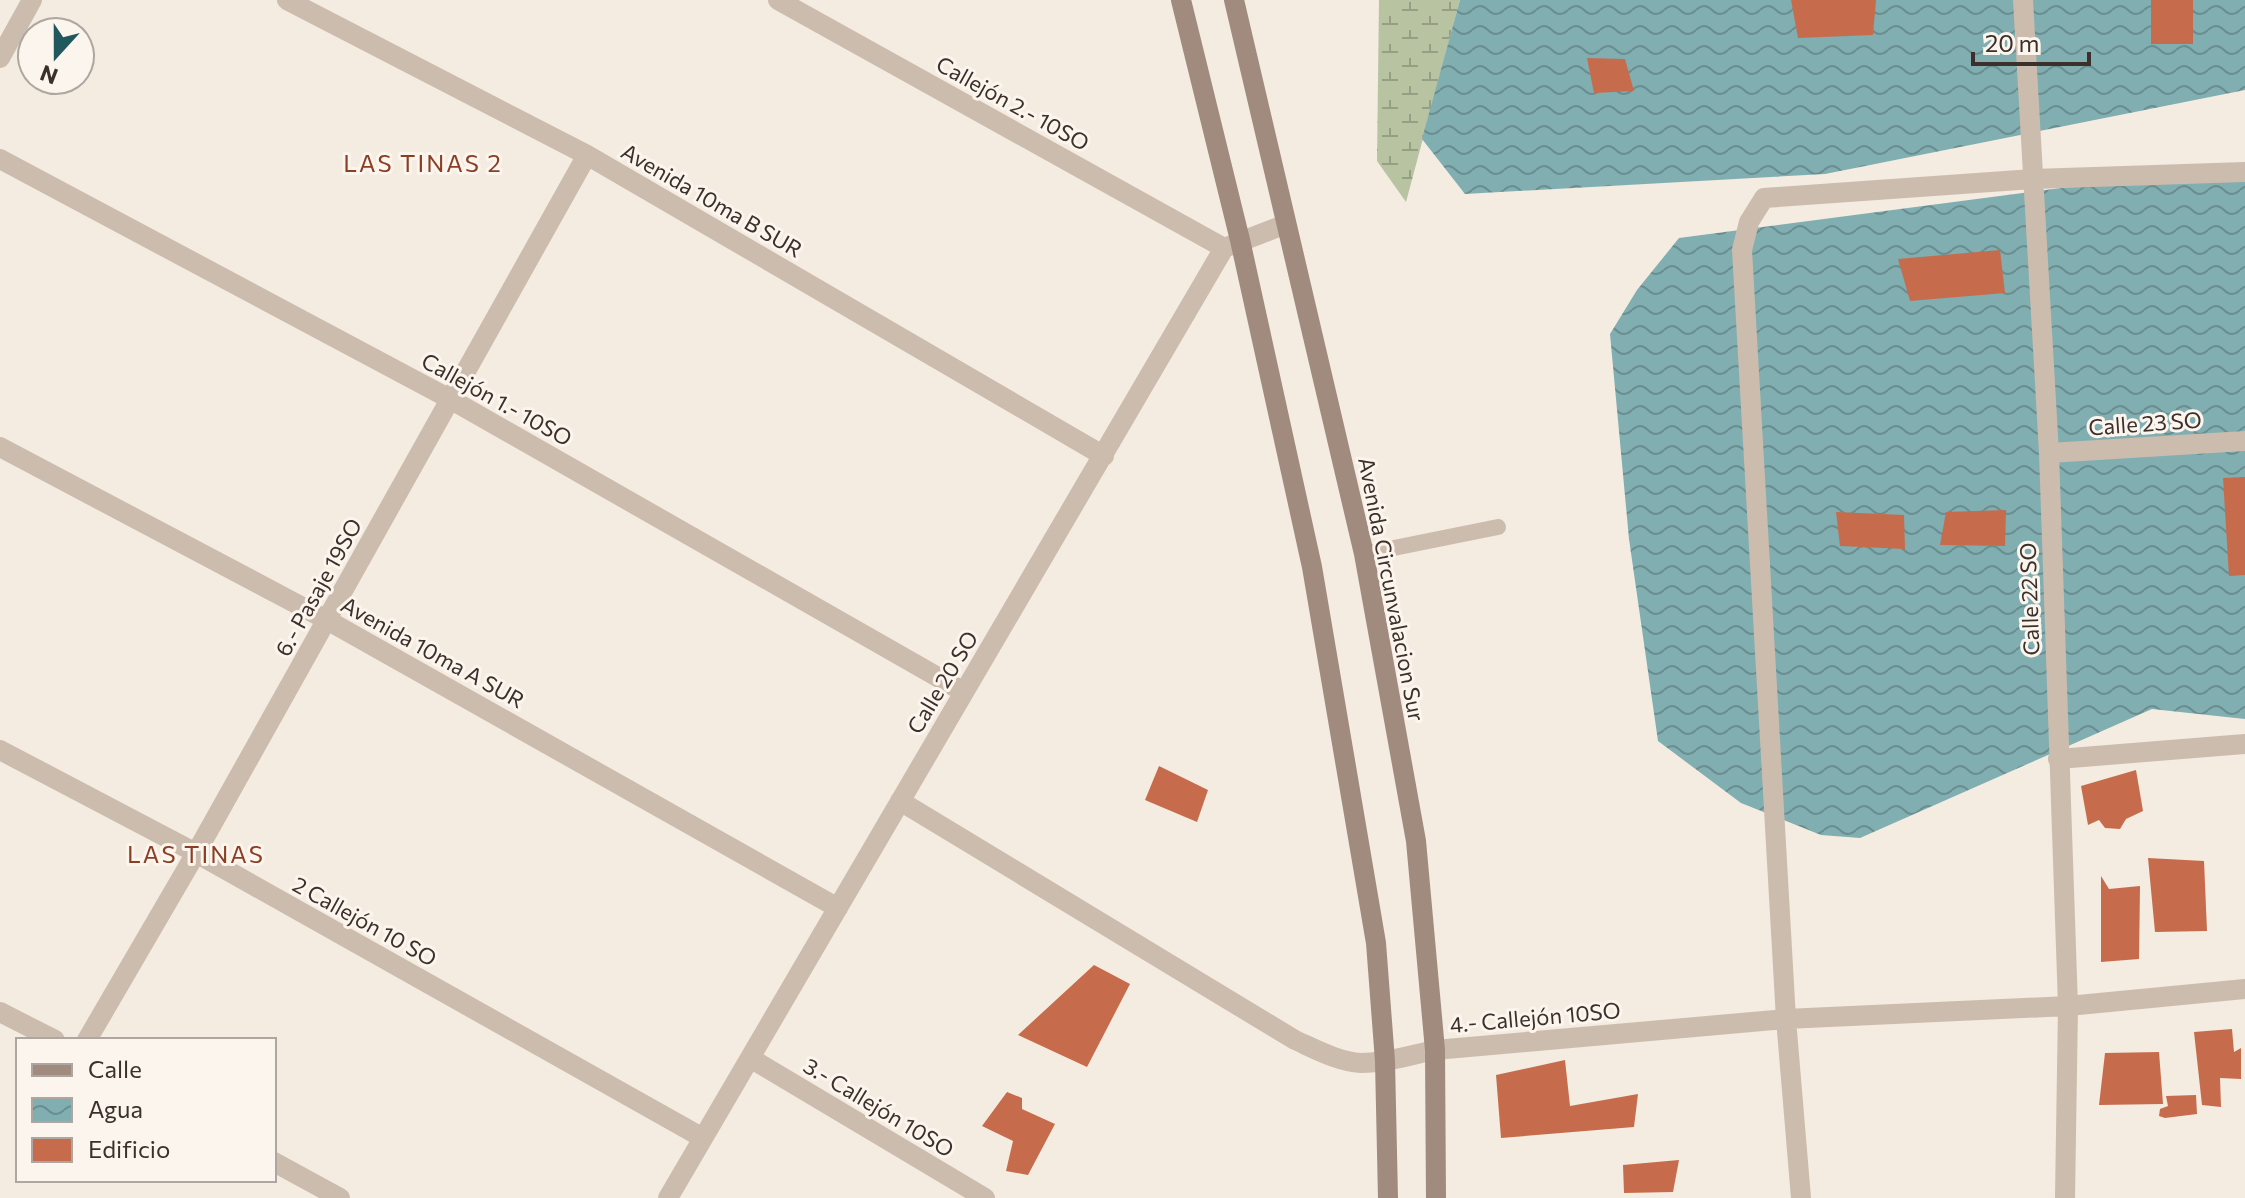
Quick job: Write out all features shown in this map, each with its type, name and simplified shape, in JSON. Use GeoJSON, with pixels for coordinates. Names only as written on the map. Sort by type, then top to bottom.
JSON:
{"type":"FeatureCollection","features":[{"type":"Feature","properties":{"kind":"main road"},"geometry":{"type":"LineString","coordinates":[[1181,0],[1232,244],[1312,567],[1376,943],[1385,1061],[1388,1198]]}},
{"type":"Feature","properties":{"kind":"main road","name":"Avenida Circunvalacion Sur"},"geometry":{"type":"LineString","coordinates":[[1234,0],[1364,554],[1416,841],[1435,1050],[1436,1198]]}},
{"type":"Feature","properties":{"kind":"street"},"geometry":{"type":"LineString","coordinates":[[0,58],[32,0]]}},
{"type":"Feature","properties":{"kind":"street","name":"Avenida 10ma B SUR"},"geometry":{"type":"LineString","coordinates":[[287,0],[587,155],[1104,456]]}},
{"type":"Feature","properties":{"kind":"street","name":"Callejón 2.- 10SO"},"geometry":{"type":"LineString","coordinates":[[778,0],[1232,244]]}},
{"type":"Feature","properties":{"kind":"street","name":"Calle 22 SO"},"geometry":{"type":"LineString","coordinates":[[2023,0],[2049,453],[2068,1006],[2065,1198]]}},
{"type":"Feature","properties":{"kind":"street","name":"6.- Pasaje 19SO"},"geometry":{"type":"LineString","coordinates":[[88,1038],[196,853],[587,155]]}},
{"type":"Feature","properties":{"kind":"street","name":"Callejón 1.- 10SO"},"geometry":{"type":"LineString","coordinates":[[0,159],[450,399],[964,692]]}},
{"type":"Feature","properties":{"kind":"street"},"geometry":{"type":"LineString","coordinates":[[1801,1198],[1786,1019],[1742,250],[1749,222],[1764,198],[2033,179],[2245,172]]}},
{"type":"Feature","properties":{"kind":"street"},"geometry":{"type":"LineString","coordinates":[[1232,244],[1286,224]]}},
{"type":"Feature","properties":{"kind":"street","name":"Calle 20 SO"},"geometry":{"type":"LineString","coordinates":[[668,1198],[964,692],[1232,244]]}},
{"type":"Feature","properties":{"kind":"street","name":"Calle 23 SO"},"geometry":{"type":"LineString","coordinates":[[2049,453],[2245,441]]}},
{"type":"Feature","properties":{"kind":"street","name":"Avenida 10ma A SUR"},"geometry":{"type":"LineString","coordinates":[[0,447],[327,620],[838,908]]}},
{"type":"Feature","properties":{"kind":"street"},"geometry":{"type":"LineString","coordinates":[[2058,759],[2245,744]]}},
{"type":"Feature","properties":{"kind":"street","name":"2 Callejón 10 SO"},"geometry":{"type":"LineString","coordinates":[[0,750],[196,853],[703,1138]]}},
{"type":"Feature","properties":{"kind":"street","name":"4.- Callejón 10SO"},"geometry":{"type":"LineString","coordinates":[[900,801],[1295,1040],[1358,1063],[1385,1061],[1435,1050],[1786,1019],[2068,1006],[2245,989]]}},
{"type":"Feature","properties":{"kind":"street"},"geometry":{"type":"LineString","coordinates":[[0,1012],[51,1038]]}},
{"type":"Feature","properties":{"kind":"street","name":"3.- Callejón 10SO"},"geometry":{"type":"LineString","coordinates":[[750,1058],[985,1198]]}},
{"type":"Feature","properties":{"kind":"street"},"geometry":{"type":"LineString","coordinates":[[276,1163],[340,1198]]}},
{"type":"Feature","properties":{"kind":"lane"},"geometry":{"type":"LineString","coordinates":[[1364,554],[1498,527]]}},
{"type":"Feature","properties":{"kind":"green space"},"geometry":{"type":"Polygon","coordinates":[[[1379,0],[1460,0],[1406,202],[1377,161],[1379,0]]]}},
{"type":"Feature","properties":{"kind":"water"},"geometry":{"type":"Polygon","coordinates":[[[1460,0],[2245,0],[2245,90],[1825,174],[1465,194],[1422,139],[1460,0]]]}},
{"type":"Feature","properties":{"kind":"water"},"geometry":{"type":"Polygon","coordinates":[[[2245,164],[2245,719],[2152,709],[1860,838],[1821,835],[1741,803],[1658,741],[1629,539],[1610,334],[1637,290],[1679,238],[2245,164]]]}},
{"type":"Feature","properties":{"kind":"building"},"geometry":{"type":"Polygon","coordinates":[[[1791,0],[1876,0],[1873,35],[1798,38],[1791,0]]]}},
{"type":"Feature","properties":{"kind":"building"},"geometry":{"type":"Polygon","coordinates":[[[2151,0],[2193,0],[2193,44],[2151,44],[2151,0]]]}},
{"type":"Feature","properties":{"kind":"building"},"geometry":{"type":"Polygon","coordinates":[[[1587,58],[1625,59],[1634,91],[1594,93],[1587,58]]]}},
{"type":"Feature","properties":{"kind":"building"},"geometry":{"type":"Polygon","coordinates":[[[2000,250],[2005,293],[1910,301],[1898,259],[2000,250]]]}},
{"type":"Feature","properties":{"kind":"building"},"geometry":{"type":"Polygon","coordinates":[[[2245,477],[2245,575],[2229,576],[2223,478],[2245,477]]]}},
{"type":"Feature","properties":{"kind":"building"},"geometry":{"type":"Polygon","coordinates":[[[2006,510],[2005,546],[1940,545],[1946,512],[2006,510]]]}},
{"type":"Feature","properties":{"kind":"building"},"geometry":{"type":"Polygon","coordinates":[[[1836,512],[1904,515],[1905,549],[1840,546],[1836,512]]]}},
{"type":"Feature","properties":{"kind":"building"},"geometry":{"type":"Polygon","coordinates":[[[1159,766],[1208,790],[1197,822],[1145,800],[1159,766]]]}},
{"type":"Feature","properties":{"kind":"building"},"geometry":{"type":"Polygon","coordinates":[[[2136,770],[2143,811],[2126,819],[2120,829],[2105,828],[2099,820],[2088,825],[2081,786],[2136,770]]]}},
{"type":"Feature","properties":{"kind":"building"},"geometry":{"type":"Polygon","coordinates":[[[2148,858],[2204,861],[2207,931],[2155,932],[2148,858]]]}},
{"type":"Feature","properties":{"kind":"building"},"geometry":{"type":"Polygon","coordinates":[[[2101,876],[2109,889],[2140,886],[2139,959],[2101,962],[2101,876]]]}},
{"type":"Feature","properties":{"kind":"building"},"geometry":{"type":"Polygon","coordinates":[[[1094,965],[1130,984],[1087,1067],[1018,1035],[1094,965]]]}},
{"type":"Feature","properties":{"kind":"building"},"geometry":{"type":"Polygon","coordinates":[[[2232,1029],[2234,1052],[2241,1048],[2241,1079],[2220,1078],[2221,1107],[2202,1105],[2194,1032],[2232,1029]]]}},
{"type":"Feature","properties":{"kind":"building"},"geometry":{"type":"Polygon","coordinates":[[[2159,1052],[2163,1104],[2099,1105],[2105,1053],[2159,1052]]]}},
{"type":"Feature","properties":{"kind":"building"},"geometry":{"type":"Polygon","coordinates":[[[1565,1060],[1570,1106],[1638,1094],[1634,1127],[1501,1138],[1496,1075],[1565,1060]]]}},
{"type":"Feature","properties":{"kind":"building"},"geometry":{"type":"Polygon","coordinates":[[[1007,1092],[1022,1098],[1022,1109],[1055,1124],[1028,1175],[1006,1171],[1013,1141],[982,1126],[1007,1092]]]}},
{"type":"Feature","properties":{"kind":"building"},"geometry":{"type":"Polygon","coordinates":[[[2196,1095],[2197,1114],[2159,1116],[2160,1109],[2168,1106],[2166,1096],[2196,1095]]]}},
{"type":"Feature","properties":{"kind":"building"},"geometry":{"type":"Polygon","coordinates":[[[1679,1160],[1673,1192],[1624,1193],[1623,1165],[1679,1160]]]}},
{"type":"Feature","properties":{"kind":"district","name":"LAS TINAS 2"},"geometry":{"type":"Point","coordinates":[423,162]}},
{"type":"Feature","properties":{"kind":"district","name":"LAS TINAS"},"geometry":{"type":"Point","coordinates":[196,853]}}]}
